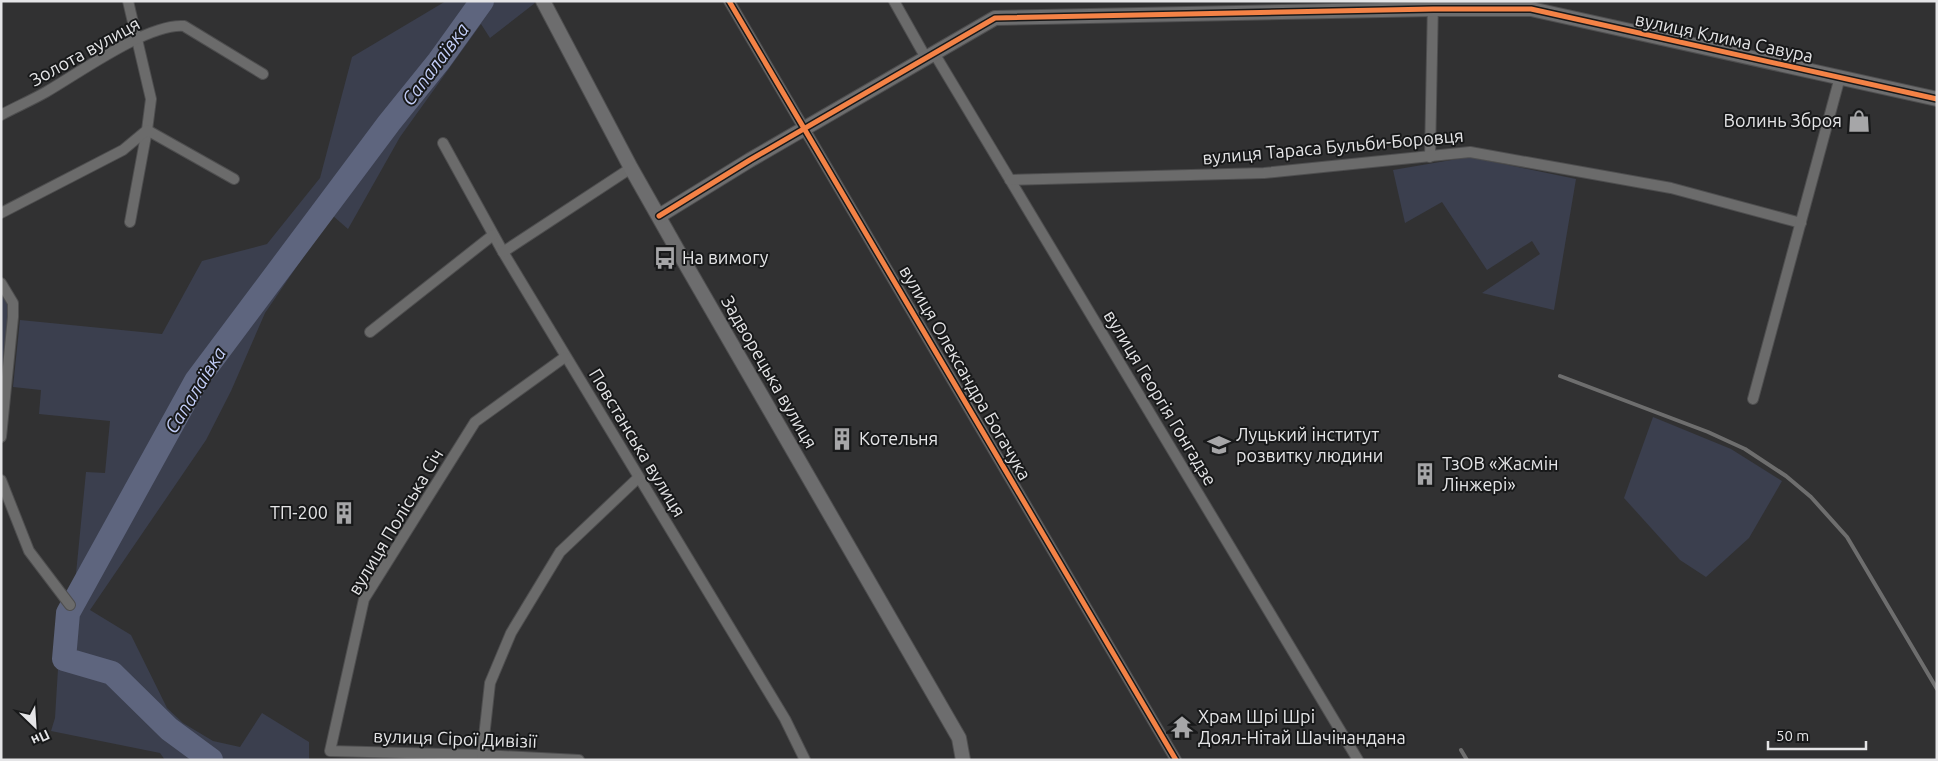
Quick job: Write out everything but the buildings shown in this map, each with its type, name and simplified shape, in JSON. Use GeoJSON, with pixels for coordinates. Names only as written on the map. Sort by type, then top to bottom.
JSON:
{"type":"FeatureCollection","features":[{"type":"Feature","properties":{"kind":"street"},"geometry":{"type":"LineString","coordinates":[[128,1],[151,99],[130,222]]}},
{"type":"Feature","properties":{"kind":"street","name":"Задворецька вулиця"},"geometry":{"type":"LineString","coordinates":[[543,1],[631,168],[959,738],[963,760]]}},
{"type":"Feature","properties":{"kind":"street","name":"вулиця Олександра Богачука"},"geometry":{"type":"LineString","coordinates":[[729,1],[1176,760]]}},
{"type":"Feature","properties":{"kind":"street","name":"вулиця Георгія Гонгадзе"},"geometry":{"type":"LineString","coordinates":[[894,1],[1010,180],[1358,760]]}},
{"type":"Feature","properties":{"kind":"street"},"geometry":{"type":"LineString","coordinates":[[1430,157],[1433,5]]}},
{"type":"Feature","properties":{"kind":"street","name":"вулиця Клима Савура"},"geometry":{"type":"LineString","coordinates":[[659,216],[805,128],[995,18],[1433,5],[1531,10],[1937,99]]}},
{"type":"Feature","properties":{"kind":"street","name":"Золота вулиця"},"geometry":{"type":"LineString","coordinates":[[1,114],[44,93],[137,38],[176,26],[184,26],[264,74]]}},
{"type":"Feature","properties":{"kind":"street"},"geometry":{"type":"LineString","coordinates":[[1753,399],[1840,78]]}},
{"type":"Feature","properties":{"kind":"street"},"geometry":{"type":"LineString","coordinates":[[147,130],[234,179]]}},
{"type":"Feature","properties":{"kind":"street"},"geometry":{"type":"LineString","coordinates":[[1,214],[123,150],[147,130]]}},
{"type":"Feature","properties":{"kind":"street","name":"Повстанська вулиця"},"geometry":{"type":"LineString","coordinates":[[443,143],[493,235],[565,357],[785,719],[805,760]]}},
{"type":"Feature","properties":{"kind":"street","name":"вулиця Тараса Бульби-Боровця"},"geometry":{"type":"LineString","coordinates":[[1010,180],[1264,173],[1470,152],[1671,188],[1801,223]]}},
{"type":"Feature","properties":{"kind":"street"},"geometry":{"type":"LineString","coordinates":[[503,252],[631,168]]}},
{"type":"Feature","properties":{"kind":"street"},"geometry":{"type":"LineString","coordinates":[[370,332],[493,235]]}},
{"type":"Feature","properties":{"kind":"street"},"geometry":{"type":"LineString","coordinates":[[1,283],[13,303],[14,317],[1,437]]}},
{"type":"Feature","properties":{"kind":"street","name":"вулиця Поліська Січ"},"geometry":{"type":"LineString","coordinates":[[330,751],[364,599],[475,422],[565,357]]}},
{"type":"Feature","properties":{"kind":"street"},"geometry":{"type":"LineString","coordinates":[[482,755],[490,683],[511,633],[560,552],[638,478]]}},
{"type":"Feature","properties":{"kind":"street"},"geometry":{"type":"LineString","coordinates":[[1,480],[29,551],[70,605]]}},
{"type":"Feature","properties":{"kind":"street","name":"вулиця Сірої Дивізії"},"geometry":{"type":"LineString","coordinates":[[330,751],[579,760]]}},
{"type":"Feature","properties":{"kind":"shaded area"},"geometry":{"type":"Polygon","coordinates":[[[446,1],[534,1],[535,3],[490,38],[481,24],[400,137],[348,229],[332,215],[265,313],[231,391],[206,440],[90,610],[131,635],[167,708],[183,723],[213,741],[240,747],[262,713],[309,742],[309,760],[165,760],[160,753],[51,731],[55,718],[62,603],[75,584],[86,472],[105,473],[110,421],[39,414],[41,390],[13,387],[20,320],[162,334],[202,261],[267,244],[320,178],[352,57],[446,1]]]}},
{"type":"Feature","properties":{"kind":"shaded area"},"geometry":{"type":"Polygon","coordinates":[[[1469,157],[1576,179],[1554,310],[1482,293],[1540,254],[1532,241],[1487,270],[1442,202],[1405,223],[1393,170],[1469,157]]]}},
{"type":"Feature","properties":{"kind":"shaded area"},"geometry":{"type":"Polygon","coordinates":[[[1,294],[7,304],[8,316],[1,379],[1,294]]]}},
{"type":"Feature","properties":{"kind":"shaded area"},"geometry":{"type":"Polygon","coordinates":[[[1653,417],[1731,449],[1782,481],[1749,538],[1706,577],[1680,560],[1624,498],[1653,417]]]}},
{"type":"Feature","properties":{"kind":"waterway","name":"Сапалаївка"},"geometry":{"type":"LineString","coordinates":[[211,760],[169,729],[112,673],[64,659],[68,613],[196,381],[389,123],[439,61],[482,1]]}},
{"type":"Feature","properties":{"kind":"railway"},"geometry":{"type":"LineString","coordinates":[[1560,376],[1708,432],[1745,449],[1786,476],[1811,497],[1847,537],[1937,689]]}},
{"type":"Feature","properties":{"kind":"railway"},"geometry":{"type":"LineString","coordinates":[[1461,750],[1467,760]]}},
{"type":"Feature","properties":{"kind":"cycle path"},"geometry":{"type":"LineString","coordinates":[[729,1],[1176,760]]}},
{"type":"Feature","properties":{"kind":"cycle path"},"geometry":{"type":"LineString","coordinates":[[659,216],[750,160],[995,18],[1433,9],[1531,9],[1937,99]]}},
{"type":"Feature","properties":{"kind":"place","name":"Волинь Зброя"},"geometry":{"type":"Point","coordinates":[1859,121]}},
{"type":"Feature","properties":{"kind":"place","name":"На вимогу"},"geometry":{"type":"Point","coordinates":[665,258]}},
{"type":"Feature","properties":{"kind":"place","name":"Котельня"},"geometry":{"type":"Point","coordinates":[842,439]}},
{"type":"Feature","properties":{"kind":"place","name":"Луцький інститут розвитку людини"},"geometry":{"type":"Point","coordinates":[1219,445]}},
{"type":"Feature","properties":{"kind":"place","name":"ТзОВ «Жасмін Лінжері»"},"geometry":{"type":"Point","coordinates":[1425,474]}},
{"type":"Feature","properties":{"kind":"place","name":"ТП-200"},"geometry":{"type":"Point","coordinates":[344,513]}},
{"type":"Feature","properties":{"kind":"place","name":"Храм Шрі Шрі Доял-Нітай Шачінандана"},"geometry":{"type":"Point","coordinates":[1182,727]}}]}
